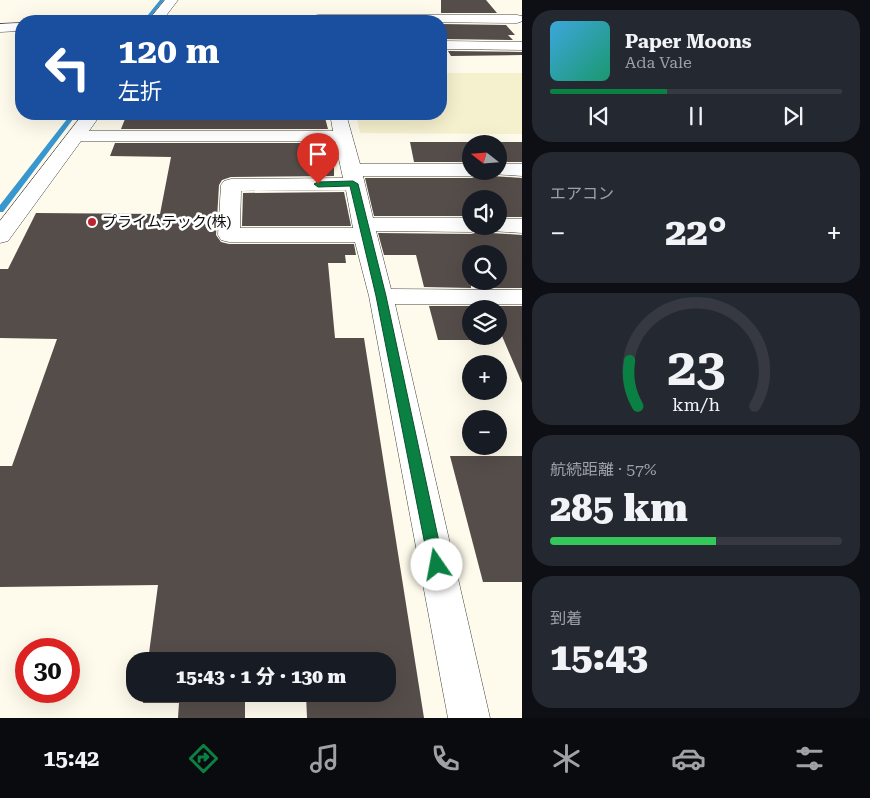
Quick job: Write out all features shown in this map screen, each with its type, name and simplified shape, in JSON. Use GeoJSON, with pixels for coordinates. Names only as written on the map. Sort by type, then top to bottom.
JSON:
{"type":"FeatureCollection","features":[{"type":"Feature","properties":{"kind":"street"},"geometry":{"type":"LineString","coordinates":[[160,15],[172,0]]}},
{"type":"Feature","properties":{"kind":"street"},"geometry":{"type":"LineString","coordinates":[[447,18],[517,19]]}},
{"type":"Feature","properties":{"kind":"street"},"geometry":{"type":"LineString","coordinates":[[0,28],[15,28]]}},
{"type":"Feature","properties":{"kind":"street"},"geometry":{"type":"LineString","coordinates":[[447,45],[522,46]]}},
{"type":"Feature","properties":{"kind":"street"},"geometry":{"type":"LineString","coordinates":[[0,236],[88,120]]}},
{"type":"Feature","properties":{"kind":"street"},"geometry":{"type":"LineString","coordinates":[[76,136],[340,125],[381,296],[469,718]]}},
{"type":"Feature","properties":{"kind":"street"},"geometry":{"type":"LineString","coordinates":[[508,170],[522,170]]}},
{"type":"Feature","properties":{"kind":"street"},"geometry":{"type":"LineString","coordinates":[[462,171],[231,185],[229,235],[462,225]]}},
{"type":"Feature","properties":{"kind":"street"},"geometry":{"type":"LineString","coordinates":[[507,226],[522,226]]}},
{"type":"Feature","properties":{"kind":"street"},"geometry":{"type":"LineString","coordinates":[[381,296],[522,296]]}},
{"type":"Feature","properties":{"kind":"shaded area"},"geometry":{"type":"Polygon","coordinates":[[[447,73],[522,73],[522,134],[360,133],[357,120],[447,120],[447,73]]]}},
{"type":"Feature","properties":{"kind":"building"},"geometry":{"type":"Polygon","coordinates":[[[441,0],[486,0],[497,13],[441,13],[441,0]]]}},
{"type":"Feature","properties":{"kind":"building"},"geometry":{"type":"Polygon","coordinates":[[[447,24],[506,25],[515,35],[508,35],[513,40],[447,39],[447,24]]]}},
{"type":"Feature","properties":{"kind":"building"},"geometry":{"type":"Polygon","coordinates":[[[448,51],[522,52],[522,55],[451,56],[448,51]]]}},
{"type":"Feature","properties":{"kind":"building"},"geometry":{"type":"Polygon","coordinates":[[[125,120],[326,120],[328,129],[121,129],[125,120]]]}},
{"type":"Feature","properties":{"kind":"building"},"geometry":{"type":"Polygon","coordinates":[[[410,142],[462,142],[462,162],[414,162],[410,142]]]}},
{"type":"Feature","properties":{"kind":"building"},"geometry":{"type":"Polygon","coordinates":[[[508,142],[522,142],[522,162],[508,162],[508,142]]]}},
{"type":"Feature","properties":{"kind":"building"},"geometry":{"type":"Polygon","coordinates":[[[115,143],[330,143],[330,160],[334,160],[334,176],[231,177],[222,180],[219,185],[216,235],[221,242],[229,244],[354,244],[356,255],[345,255],[346,263],[328,263],[335,338],[364,338],[424,718],[307,718],[306,702],[396,702],[396,652],[149,652],[158,585],[0,587],[0,466],[12,466],[57,339],[0,338],[0,269],[8,269],[36,213],[160,214],[171,157],[110,156],[115,143]]]}},
{"type":"Feature","properties":{"kind":"building"},"geometry":{"type":"Polygon","coordinates":[[[508,177],[522,178],[522,217],[507,217],[507,190],[462,190],[462,216],[374,216],[365,178],[508,180],[508,177]]]}},
{"type":"Feature","properties":{"kind":"building"},"geometry":{"type":"Polygon","coordinates":[[[344,192],[351,226],[242,226],[243,193],[344,192]]]}},
{"type":"Feature","properties":{"kind":"building"},"geometry":{"type":"Polygon","coordinates":[[[378,233],[522,235],[522,288],[507,288],[507,245],[462,245],[462,288],[424,287],[416,255],[384,255],[378,233]]]}},
{"type":"Feature","properties":{"kind":"building"},"geometry":{"type":"Polygon","coordinates":[[[429,306],[462,306],[462,340],[438,340],[429,306]]]}},
{"type":"Feature","properties":{"kind":"building"},"geometry":{"type":"Polygon","coordinates":[[[507,306],[522,306],[522,383],[506,345],[507,306]]]}},
{"type":"Feature","properties":{"kind":"building"},"geometry":{"type":"Polygon","coordinates":[[[450,456],[522,456],[522,582],[483,582],[450,456]]]}},
{"type":"Feature","properties":{"kind":"building"},"geometry":{"type":"Polygon","coordinates":[[[245,702],[245,718],[178,718],[179,703],[143,703],[245,702]]]}},
{"type":"Feature","properties":{"kind":"waterway"},"geometry":{"type":"LineString","coordinates":[[150,15],[162,0]]}},
{"type":"Feature","properties":{"kind":"waterway"},"geometry":{"type":"LineString","coordinates":[[0,210],[69,120]]}},
{"type":"Feature","properties":{"kind":"place","name":"プライムテック(株)"},"geometry":{"type":"Point","coordinates":[92,222]}},
{"type":"Feature","properties":{"kind":"route"},"geometry":{"type":"LineString","coordinates":[[318,184],[353,184],[381,296],[437,565]]}}]}
